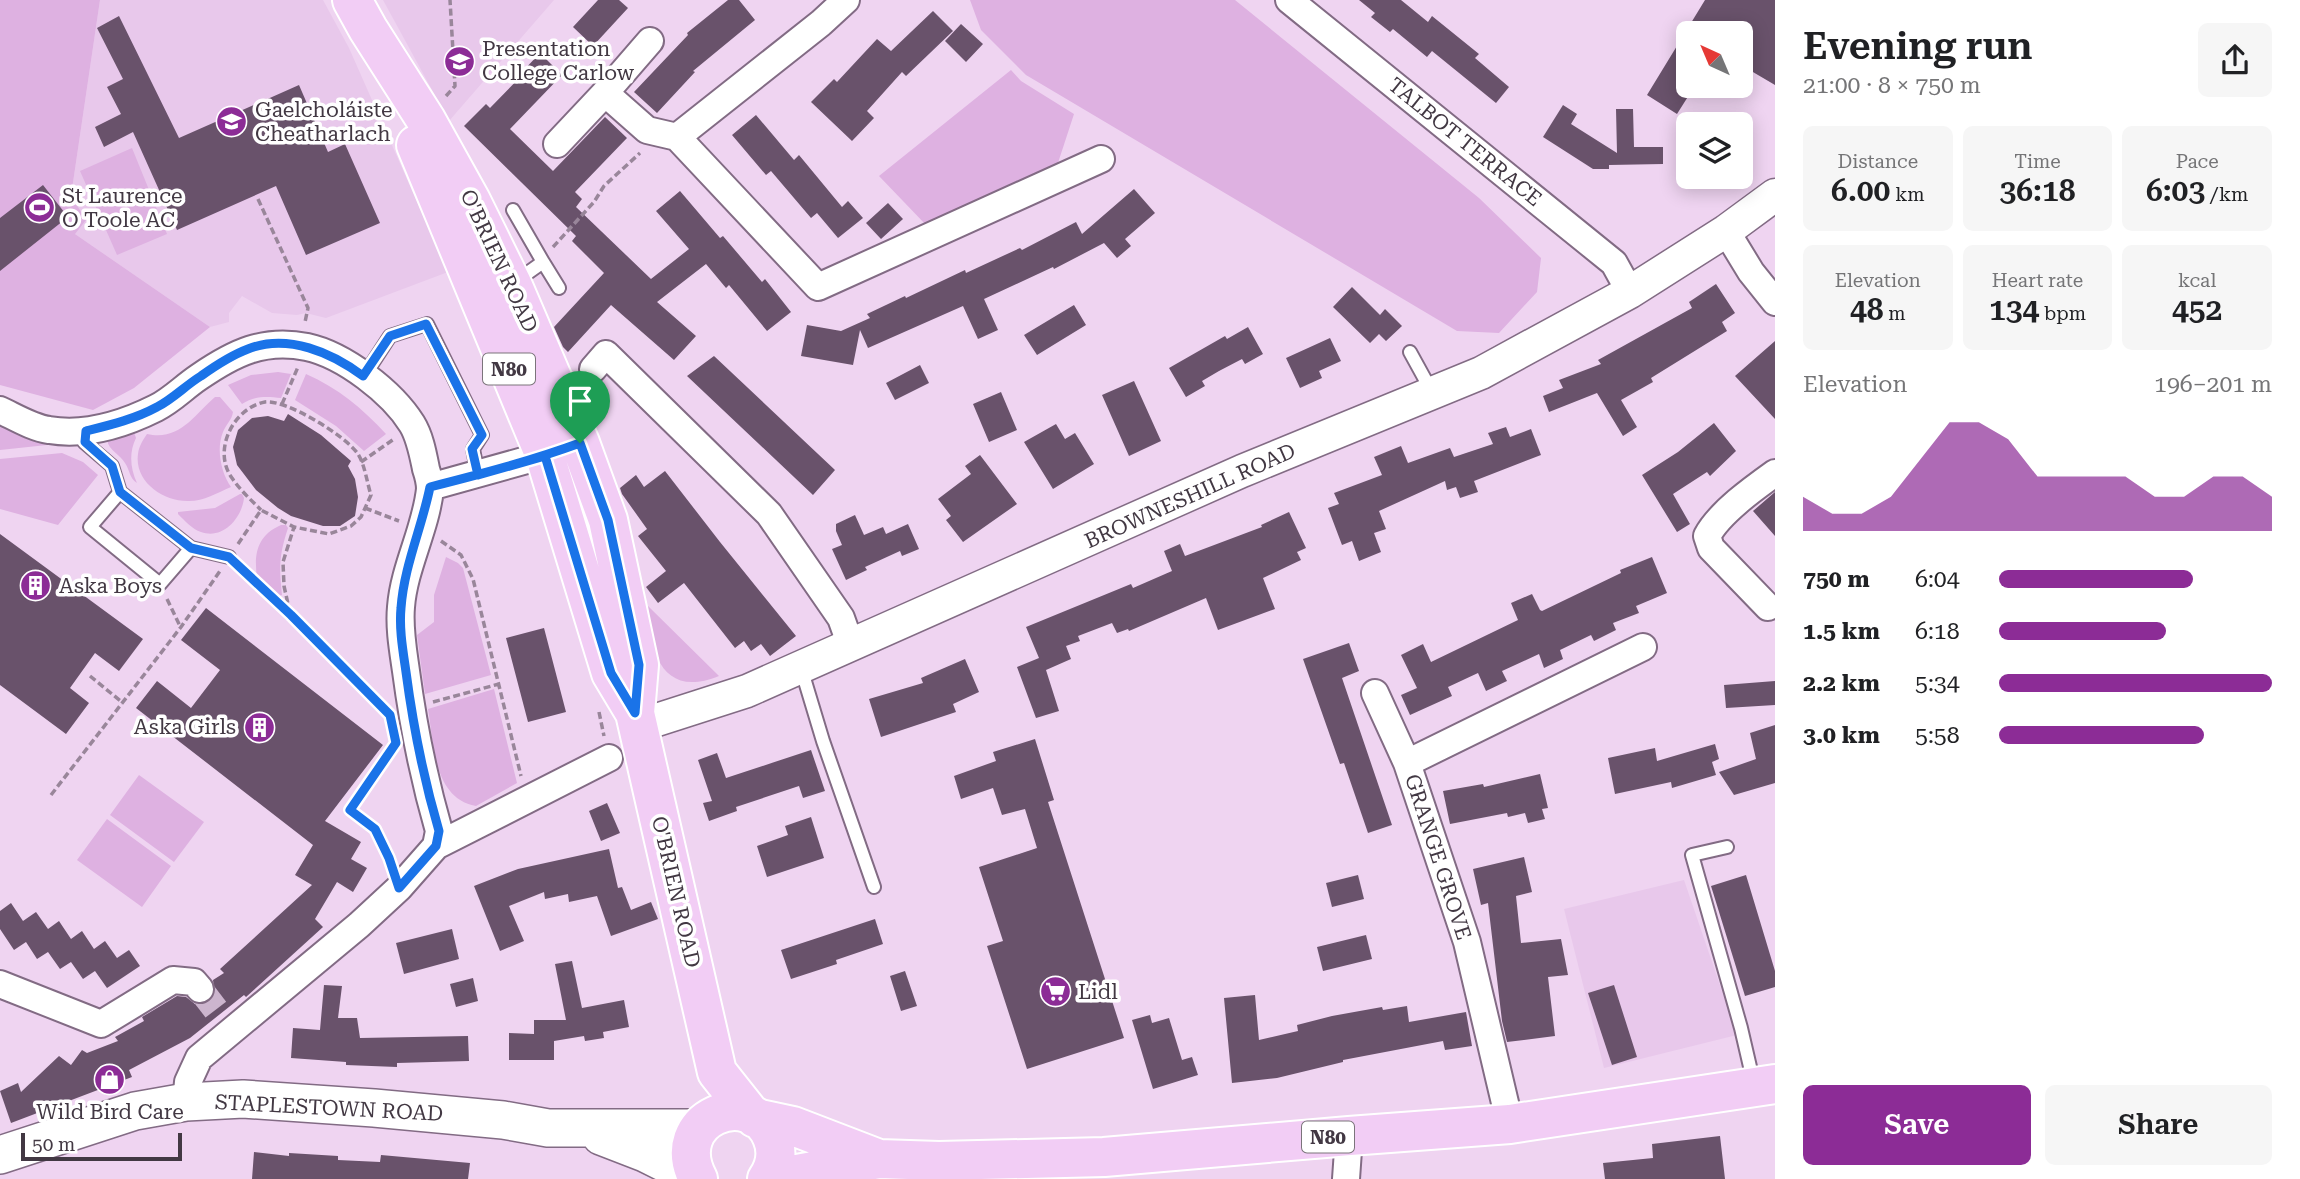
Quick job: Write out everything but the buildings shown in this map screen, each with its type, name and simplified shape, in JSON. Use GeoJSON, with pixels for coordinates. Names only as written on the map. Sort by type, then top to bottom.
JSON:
{"type":"FeatureCollection","features":[{"type":"Feature","properties":{"kind":"main road","name":"O'BRIEN ROAD"},"geometry":{"type":"LineString","coordinates":[[360,14],[426,120],[471,201],[512,284],[580,443],[608,520],[639,665],[636,720]]}},
{"type":"Feature","properties":{"kind":"main road","name":"O'BRIEN ROAD"},"geometry":{"type":"LineString","coordinates":[[360,14],[545,456],[611,673],[636,720],[717,1072],[753,1116]]}},
{"type":"Feature","properties":{"kind":"main road","name":"O'BRIEN ROAD"},"geometry":{"type":"LineString","coordinates":[[701,1126],[717,1072]]}},
{"type":"Feature","properties":{"kind":"main road","name":"N80"},"geometry":{"type":"LineString","coordinates":[[768,1179],[879,1159],[939,1161],[1104,1157],[1510,1124],[1765,1086]]}},
{"type":"Feature","properties":{"kind":"main road","name":"STAPLESTOWN ROAD"},"geometry":{"type":"LineString","coordinates":[[0,1155],[135,1111],[186,1102],[243,1099],[503,1120],[548,1128],[701,1126]]}},
{"type":"Feature","properties":{"kind":"main road","name":"N80"},"geometry":{"type":"LineString","coordinates":[[697,1179],[690,1152],[693,1138],[712,1116],[726,1112],[739,1111],[793,1126],[879,1159]]}},
{"type":"Feature","properties":{"kind":"main road","name":"N80"},"geometry":{"type":"LineString","coordinates":[[753,1116],[770,1132],[775,1144],[775,1159],[768,1179]]}},
{"type":"Feature","properties":{"kind":"main road","name":"STAPLESTOWN ROAD"},"geometry":{"type":"LineString","coordinates":[[581,1128],[645,1153],[697,1179]]}},
{"type":"Feature","properties":{"kind":"street"},"geometry":{"type":"LineString","coordinates":[[670,135],[821,23],[846,0]]}},
{"type":"Feature","properties":{"kind":"street","name":"TALBOT TERRACE"},"geometry":{"type":"LineString","coordinates":[[1289,0],[1614,263],[1630,292]]}},
{"type":"Feature","properties":{"kind":"street"},"geometry":{"type":"LineString","coordinates":[[557,144],[650,41]]}},
{"type":"Feature","properties":{"kind":"street"},"geometry":{"type":"LineString","coordinates":[[605,93],[647,130],[670,135],[818,287],[1101,159]]}},
{"type":"Feature","properties":{"kind":"street","name":"BROWNESHILL ROAD"},"geometry":{"type":"LineString","coordinates":[[636,720],[747,691],[1242,471],[1481,373],[1630,292],[1726,231],[1775,195]]}},
{"type":"Feature","properties":{"kind":"street"},"geometry":{"type":"LineString","coordinates":[[1726,231],[1751,272],[1775,302]]}},
{"type":"Feature","properties":{"kind":"street"},"geometry":{"type":"LineString","coordinates":[[0,410],[48,430],[86,431],[118,424],[157,408],[200,376],[249,348],[270,345],[318,350],[338,359],[383,390],[413,426],[422,449],[430,487],[411,554],[401,607],[411,709],[439,831],[436,846]]}},
{"type":"Feature","properties":{"kind":"street"},"geometry":{"type":"LineString","coordinates":[[593,369],[606,354],[769,514],[841,618],[851,646]]}},
{"type":"Feature","properties":{"kind":"street"},"geometry":{"type":"LineString","coordinates":[[430,487],[545,456],[580,443]]}},
{"type":"Feature","properties":{"kind":"street"},"geometry":{"type":"LineString","coordinates":[[1768,607],[1712,548],[1707,536],[1712,526],[1775,473]]}},
{"type":"Feature","properties":{"kind":"street","name":"GRANGE GROVE"},"geometry":{"type":"LineString","coordinates":[[1510,1124],[1467,942],[1407,763],[1643,647]]}},
{"type":"Feature","properties":{"kind":"street"},"geometry":{"type":"LineString","coordinates":[[1375,694],[1407,763]]}},
{"type":"Feature","properties":{"kind":"street"},"geometry":{"type":"LineString","coordinates":[[186,1102],[188,1082],[199,1058],[226,1023],[359,925],[399,888],[436,846],[608,758]]}},
{"type":"Feature","properties":{"kind":"street"},"geometry":{"type":"LineString","coordinates":[[0,985],[101,1024],[173,980],[194,982],[200,989]]}},
{"type":"Feature","properties":{"kind":"street"},"geometry":{"type":"LineString","coordinates":[[1347,1178],[1349,1136]]}},
{"type":"Feature","properties":{"kind":"lane"},"geometry":{"type":"LineString","coordinates":[[513,210],[559,288]]}},
{"type":"Feature","properties":{"kind":"lane"},"geometry":{"type":"LineString","coordinates":[[512,284],[543,262]]}},
{"type":"Feature","properties":{"kind":"lane"},"geometry":{"type":"LineString","coordinates":[[363,376],[390,336],[426,324],[482,435],[472,449],[478,475]]}},
{"type":"Feature","properties":{"kind":"lane"},"geometry":{"type":"LineString","coordinates":[[1410,352],[1433,393]]}},
{"type":"Feature","properties":{"kind":"lane"},"geometry":{"type":"LineString","coordinates":[[86,431],[85,442],[112,466],[120,492],[191,548],[229,557]]}},
{"type":"Feature","properties":{"kind":"lane"},"geometry":{"type":"LineString","coordinates":[[120,492],[90,527],[160,584],[191,548]]}},
{"type":"Feature","properties":{"kind":"lane"},"geometry":{"type":"LineString","coordinates":[[801,668],[822,741],[874,887]]}},
{"type":"Feature","properties":{"kind":"lane"},"geometry":{"type":"LineString","coordinates":[[1727,847],[1692,856],[1741,1028],[1765,1086]]}},
{"type":"Feature","properties":{"kind":"path"},"geometry":{"type":"LineString","coordinates":[[426,120],[455,86],[450,0]]}},
{"type":"Feature","properties":{"kind":"path"},"geometry":{"type":"LineString","coordinates":[[543,262],[562,236],[594,202],[604,186],[670,135]]}},
{"type":"Feature","properties":{"kind":"path"},"geometry":{"type":"LineString","coordinates":[[258,199],[308,308],[304,347],[282,404]]}},
{"type":"Feature","properties":{"kind":"path"},"geometry":{"type":"LineString","coordinates":[[361,462],[413,426]]}},
{"type":"Feature","properties":{"kind":"path"},"geometry":{"type":"LineString","coordinates":[[365,508],[420,529],[461,555],[473,579],[523,784]]}},
{"type":"Feature","properties":{"kind":"path"},"geometry":{"type":"LineString","coordinates":[[291,615],[284,586],[283,562],[294,527]]}},
{"type":"Feature","properties":{"kind":"path"},"geometry":{"type":"LineString","coordinates":[[229,557],[390,715]]}},
{"type":"Feature","properties":{"kind":"path"},"geometry":{"type":"LineString","coordinates":[[160,584],[181,627]]}},
{"type":"Feature","properties":{"kind":"path"},"geometry":{"type":"LineString","coordinates":[[90,676],[123,703]]}},
{"type":"Feature","properties":{"kind":"path"},"geometry":{"type":"LineString","coordinates":[[423,705],[499,684]]}},
{"type":"Feature","properties":{"kind":"path"},"geometry":{"type":"LineString","coordinates":[[396,743],[350,810],[375,829],[399,888]]}},
{"type":"Feature","properties":{"kind":"shaded area","name":"St Laurence O Toole AC"},"geometry":{"type":"Polygon","coordinates":[[[0,0],[100,0],[71,196],[86,220],[75,234],[210,327],[134,388],[93,410],[0,385],[0,0]]]}},
{"type":"Feature","properties":{"kind":"shaded area","name":"Gaelcholáiste Cheatharlach"},"geometry":{"type":"Polygon","coordinates":[[[100,0],[323,0],[349,48],[448,272],[326,318],[306,313],[272,313],[242,296],[229,313],[229,322],[210,327],[75,234],[71,196],[100,0]]]}},
{"type":"Feature","properties":{"kind":"shaded area","name":"Presentation College Carlow"},"geometry":{"type":"Polygon","coordinates":[[[383,0],[554,0],[449,121],[383,0]]]}},
{"type":"Feature","properties":{"kind":"shaded area"},"geometry":{"type":"Polygon","coordinates":[[[970,0],[1235,0],[1479,198],[1541,258],[1537,292],[1499,333],[1457,331],[1026,75],[981,30],[970,0]]]}},
{"type":"Feature","properties":{"kind":"shaded area"},"geometry":{"type":"Polygon","coordinates":[[[1011,70],[1021,81],[1074,114],[1055,172],[927,226],[879,176],[1011,70]]]}},
{"type":"Feature","properties":{"kind":"shaded area"},"geometry":{"type":"Polygon","coordinates":[[[132,148],[167,234],[117,255],[80,171],[132,148]]]}},
{"type":"Feature","properties":{"kind":"shaded area"},"geometry":{"type":"Polygon","coordinates":[[[278,372],[291,374],[281,398],[260,397],[242,404],[228,385],[251,375],[278,372]]]}},
{"type":"Feature","properties":{"kind":"shaded area"},"geometry":{"type":"Polygon","coordinates":[[[306,374],[349,400],[386,434],[364,451],[336,426],[295,400],[306,374]]]}},
{"type":"Feature","properties":{"kind":"shaded area"},"geometry":{"type":"Polygon","coordinates":[[[215,397],[220,397],[233,412],[223,432],[220,446],[222,468],[231,487],[195,501],[179,500],[161,494],[141,473],[138,464],[139,448],[147,434],[168,434],[177,430],[193,419],[215,397]]]}},
{"type":"Feature","properties":{"kind":"shaded area"},"geometry":{"type":"Polygon","coordinates":[[[0,425],[47,445],[0,450],[0,425]]]}},
{"type":"Feature","properties":{"kind":"shaded area"},"geometry":{"type":"Polygon","coordinates":[[[133,429],[136,438],[131,460],[137,483],[107,440],[133,429]]]}},
{"type":"Feature","properties":{"kind":"shaded area"},"geometry":{"type":"Polygon","coordinates":[[[62,453],[83,462],[98,475],[58,525],[0,509],[0,459],[62,453]]]}},
{"type":"Feature","properties":{"kind":"shaded area"},"geometry":{"type":"Polygon","coordinates":[[[240,494],[244,498],[243,505],[236,519],[217,533],[198,531],[178,514],[215,508],[240,494]]]}},
{"type":"Feature","properties":{"kind":"shaded area"},"geometry":{"type":"Polygon","coordinates":[[[281,525],[288,528],[280,562],[282,595],[277,597],[257,578],[256,562],[258,547],[266,535],[281,525]]]}},
{"type":"Feature","properties":{"kind":"shaded area"},"geometry":{"type":"Polygon","coordinates":[[[446,557],[463,568],[491,675],[425,694],[417,635],[434,622],[434,595],[446,557]]]}},
{"type":"Feature","properties":{"kind":"shaded area"},"geometry":{"type":"Polygon","coordinates":[[[648,606],[719,676],[700,682],[684,681],[672,676],[656,655],[648,606]]]}},
{"type":"Feature","properties":{"kind":"shaded area"},"geometry":{"type":"Polygon","coordinates":[[[494,689],[517,783],[476,806],[462,801],[443,781],[434,753],[428,709],[494,689]]]}},
{"type":"Feature","properties":{"kind":"shaded area"},"geometry":{"type":"Polygon","coordinates":[[[139,775],[204,822],[174,862],[110,815],[139,775]]]}},
{"type":"Feature","properties":{"kind":"shaded area"},"geometry":{"type":"Polygon","coordinates":[[[107,819],[171,866],[142,907],[77,860],[107,819]]]}},
{"type":"Feature","properties":{"kind":"shaded area"},"geometry":{"type":"Polygon","coordinates":[[[1684,880],[1737,1035],[1604,1068],[1564,909],[1684,880]]]}},
{"type":"Feature","properties":{"kind":"tunnel"},"geometry":{"type":"LineString","coordinates":[[200,989],[220,1015]]}},
{"type":"Feature","properties":{"kind":"place","name":"Presentation College Carlow"},"geometry":{"type":"Point","coordinates":[459,61]}},
{"type":"Feature","properties":{"kind":"place","name":"Gaelcholáiste Cheatharlach"},"geometry":{"type":"Point","coordinates":[232,122]}},
{"type":"Feature","properties":{"kind":"place","name":"St Laurence O Toole AC"},"geometry":{"type":"Point","coordinates":[39,208]}},
{"type":"Feature","properties":{"kind":"place","name":"Aska Boys"},"geometry":{"type":"Point","coordinates":[36,586]}},
{"type":"Feature","properties":{"kind":"place","name":"Aska Girls"},"geometry":{"type":"Point","coordinates":[259,727]}},
{"type":"Feature","properties":{"kind":"place","name":"Lidl"},"geometry":{"type":"Point","coordinates":[1055,992]}},
{"type":"Feature","properties":{"kind":"place","name":"Wild Bird Care"},"geometry":{"type":"Point","coordinates":[110,1080]}},
{"type":"Feature","properties":{"kind":"route"},"geometry":{"type":"LineString","coordinates":[[580,443],[545,456],[534,459],[478,475],[430,487],[424,517],[411,554],[401,607],[411,709],[439,831],[436,846],[399,888],[375,829],[350,810],[396,743],[390,715],[229,557],[191,548],[120,492],[112,466],[85,442],[86,431],[118,424],[157,408],[200,376],[249,348],[295,345],[318,350],[338,359],[363,376],[390,336],[426,324],[482,435],[472,449],[478,475],[545,456],[611,673],[635,713],[639,665],[608,520],[580,443]]}}]}
